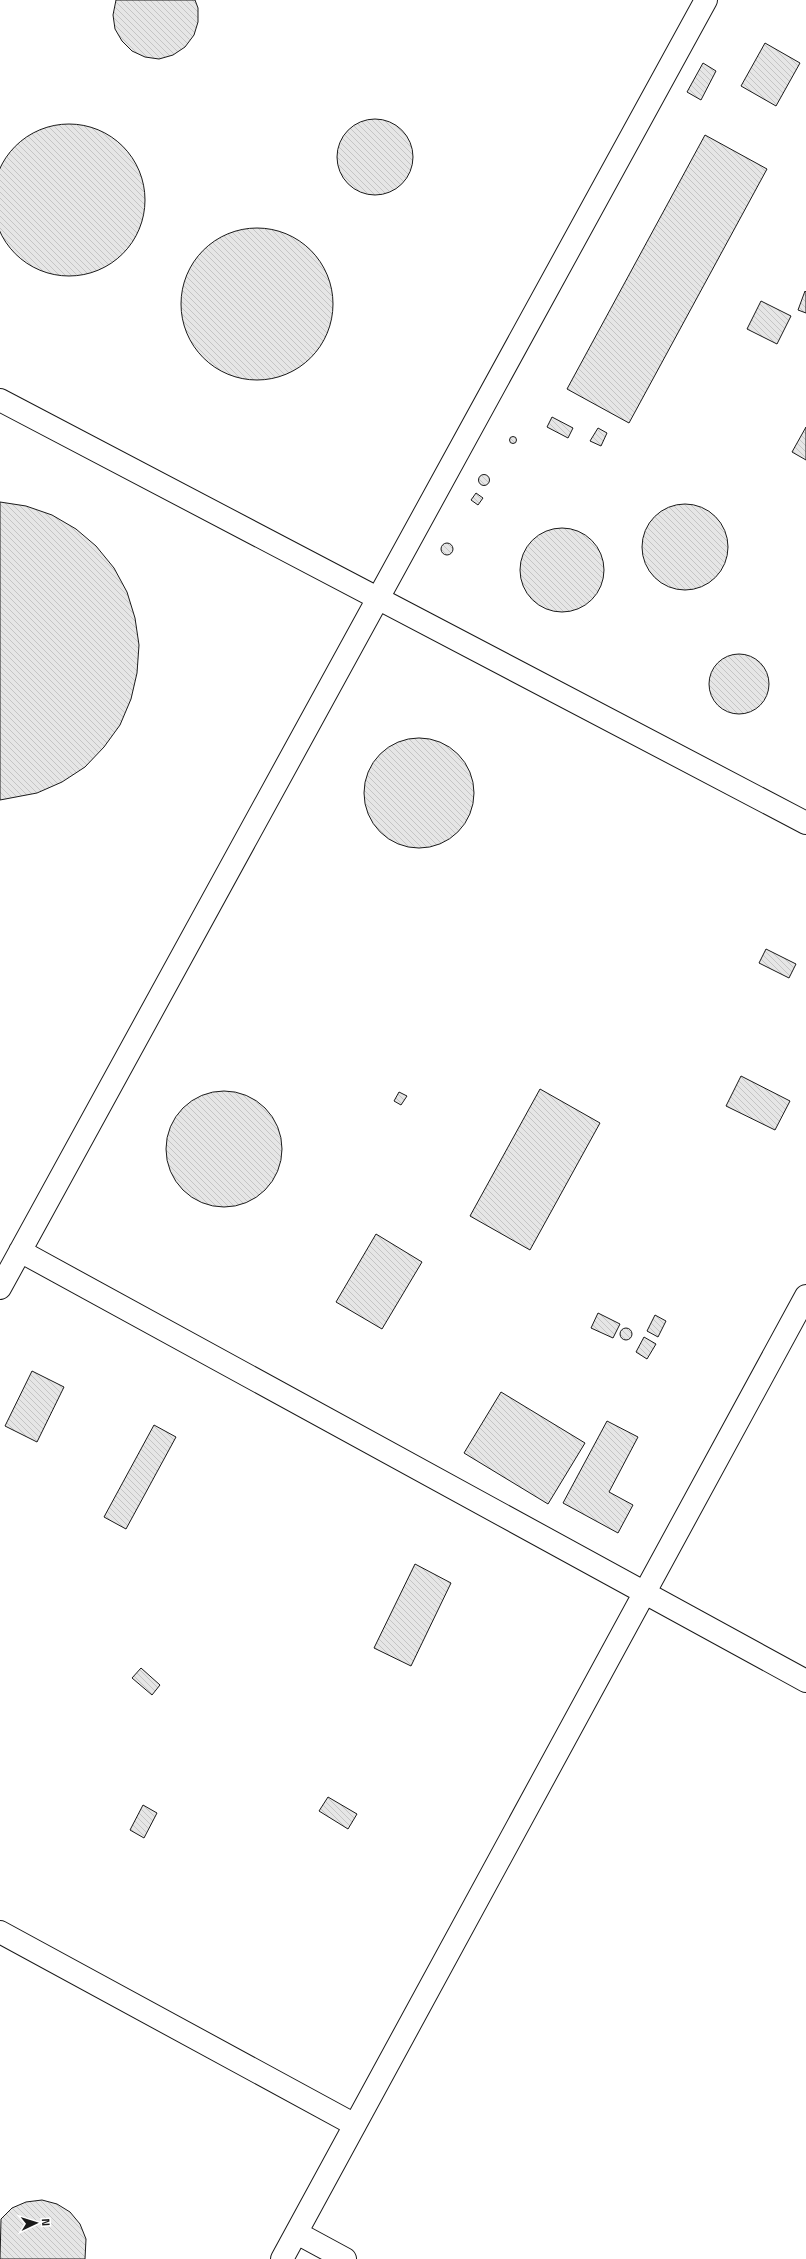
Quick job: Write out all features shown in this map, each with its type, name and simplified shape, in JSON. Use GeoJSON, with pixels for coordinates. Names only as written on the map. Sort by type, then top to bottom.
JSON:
{"type":"FeatureCollection","features":[{"type":"Feature","properties":{"kind":"lane"},"geometry":{"type":"LineString","coordinates":[[0,1288],[706,0]]}},
{"type":"Feature","properties":{"kind":"lane"},"geometry":{"type":"LineString","coordinates":[[0,400],[806,823]]}},
{"type":"Feature","properties":{"kind":"lane"},"geometry":{"type":"LineString","coordinates":[[20,1251],[806,1681]]}},
{"type":"Feature","properties":{"kind":"lane"},"geometry":{"type":"LineString","coordinates":[[282,2259],[806,1296]]}},
{"type":"Feature","properties":{"kind":"lane"},"geometry":{"type":"LineString","coordinates":[[0,1932],[354,2125]]}},
{"type":"Feature","properties":{"kind":"lane"},"geometry":{"type":"LineString","coordinates":[[297,2233],[345,2259]]}},
{"type":"Feature","properties":{"kind":"building"},"geometry":{"type":"Polygon","coordinates":[[[116,0],[195,0],[198,8],[198,22],[194,35],[185,47],[173,55],[159,59],[145,57],[132,51],[122,41],[115,29],[113,15],[116,0]]]}},
{"type":"Feature","properties":{"kind":"building"},"geometry":{"type":"Polygon","coordinates":[[[765,43],[800,63],[776,106],[741,86],[765,43]]]}},
{"type":"Feature","properties":{"kind":"building"},"geometry":{"type":"Polygon","coordinates":[[[703,63],[716,71],[701,100],[687,92],[703,63]]]}},
{"type":"Feature","properties":{"kind":"building"},"geometry":{"type":"Polygon","coordinates":[[[368,119],[382,119],[396,125],[407,136],[413,150],[413,164],[410,172],[402,184],[396,189],[382,195],[368,195],[354,189],[343,178],[337,164],[337,150],[343,136],[354,125],[368,119]]]}},
{"type":"Feature","properties":{"kind":"building"},"geometry":{"type":"Polygon","coordinates":[[[69,124],[84,126],[105,133],[127,152],[136,164],[139,171],[145,200],[143,215],[136,236],[117,258],[105,267],[98,270],[69,276],[54,274],[33,267],[11,248],[2,236],[-1,229],[-7,200],[-5,185],[2,164],[21,142],[33,133],[40,130],[69,124]]]}},
{"type":"Feature","properties":{"kind":"building"},"geometry":{"type":"Polygon","coordinates":[[[705,135],[767,169],[629,423],[567,389],[705,135]]]}},
{"type":"Feature","properties":{"kind":"building"},"geometry":{"type":"Polygon","coordinates":[[[264,228],[286,233],[299,240],[311,250],[321,262],[328,275],[332,289],[332,319],[328,333],[321,346],[311,358],[299,368],[286,375],[272,379],[250,380],[228,375],[215,368],[203,358],[193,346],[186,333],[182,319],[181,297],[186,275],[193,262],[203,250],[215,240],[228,233],[242,229],[264,228]]]}},
{"type":"Feature","properties":{"kind":"building"},"geometry":{"type":"Polygon","coordinates":[[[805,291],[806,292],[806,313],[798,310],[805,291]]]}},
{"type":"Feature","properties":{"kind":"building"},"geometry":{"type":"Polygon","coordinates":[[[761,301],[791,316],[777,344],[747,329],[761,301]]]}},
{"type":"Feature","properties":{"kind":"building"},"geometry":{"type":"Polygon","coordinates":[[[552,417],[573,428],[568,438],[547,427],[552,417]]]}},
{"type":"Feature","properties":{"kind":"building"},"geometry":{"type":"Polygon","coordinates":[[[806,427],[806,460],[792,452],[806,427]]]}},
{"type":"Feature","properties":{"kind":"building"},"geometry":{"type":"Polygon","coordinates":[[[598,428],[607,433],[601,446],[590,441],[598,428]]]}},
{"type":"Feature","properties":{"kind":"building"},"geometry":{"type":"Polygon","coordinates":[[[513,436],[516,437],[516,443],[513,444],[510,443],[509,440],[510,437],[513,436]]]}},
{"type":"Feature","properties":{"kind":"building"},"geometry":{"type":"Polygon","coordinates":[[[482,475],[486,475],[488,476],[488,484],[482,485],[479,482],[479,478],[482,475]]]}},
{"type":"Feature","properties":{"kind":"building"},"geometry":{"type":"Polygon","coordinates":[[[476,493],[483,498],[478,505],[471,500],[476,493]]]}},
{"type":"Feature","properties":{"kind":"building"},"geometry":{"type":"Polygon","coordinates":[[[0,502],[26,506],[52,515],[76,529],[96,546],[114,568],[127,592],[135,618],[139,645],[137,673],[131,699],[120,725],[104,747],[85,767],[62,782],[37,793],[0,800],[0,502]]]}},
{"type":"Feature","properties":{"kind":"building"},"geometry":{"type":"Polygon","coordinates":[[[685,504],[701,508],[715,517],[724,531],[728,547],[724,563],[715,577],[701,586],[685,590],[669,586],[655,577],[646,563],[642,547],[646,531],[655,517],[669,508],[685,504]]]}},
{"type":"Feature","properties":{"kind":"building"},"geometry":{"type":"Polygon","coordinates":[[[562,528],[570,529],[585,535],[597,547],[603,562],[603,578],[597,593],[585,605],[570,611],[562,612],[554,611],[539,605],[527,593],[521,578],[520,570],[521,562],[527,547],[539,535],[554,529],[562,528]]]}},
{"type":"Feature","properties":{"kind":"building"},"geometry":{"type":"Polygon","coordinates":[[[447,543],[451,545],[453,549],[451,553],[447,555],[443,553],[441,549],[443,545],[447,543]]]}},
{"type":"Feature","properties":{"kind":"building"},"geometry":{"type":"Polygon","coordinates":[[[739,654],[756,659],[764,667],[769,684],[764,701],[756,709],[739,714],[722,709],[714,701],[709,684],[714,667],[722,659],[739,654]]]}},
{"type":"Feature","properties":{"kind":"building"},"geometry":{"type":"Polygon","coordinates":[[[419,738],[440,742],[450,747],[458,754],[465,762],[470,772],[474,793],[470,814],[465,824],[458,832],[450,839],[440,844],[419,848],[398,844],[388,839],[380,832],[373,824],[368,814],[364,793],[368,772],[373,762],[380,754],[388,747],[398,742],[419,738]]]}},
{"type":"Feature","properties":{"kind":"building"},"geometry":{"type":"Polygon","coordinates":[[[766,949],[796,964],[789,978],[759,963],[766,949]]]}},
{"type":"Feature","properties":{"kind":"building"},"geometry":{"type":"Polygon","coordinates":[[[741,1076],[790,1101],[775,1130],[726,1106],[741,1076]]]}},
{"type":"Feature","properties":{"kind":"building"},"geometry":{"type":"Polygon","coordinates":[[[540,1089],[600,1123],[530,1250],[470,1216],[540,1089]]]}},
{"type":"Feature","properties":{"kind":"building"},"geometry":{"type":"Polygon","coordinates":[[[224,1091],[246,1096],[265,1108],[277,1127],[282,1149],[277,1171],[265,1190],[246,1202],[224,1207],[202,1202],[183,1190],[171,1171],[166,1149],[171,1127],[183,1108],[202,1096],[224,1091]]]}},
{"type":"Feature","properties":{"kind":"building"},"geometry":{"type":"Polygon","coordinates":[[[399,1092],[407,1096],[401,1105],[394,1101],[399,1092]]]}},
{"type":"Feature","properties":{"kind":"building"},"geometry":{"type":"Polygon","coordinates":[[[376,1234],[422,1262],[382,1329],[336,1302],[376,1234]]]}},
{"type":"Feature","properties":{"kind":"building"},"geometry":{"type":"Polygon","coordinates":[[[598,1313],[620,1324],[613,1338],[591,1328],[598,1313]]]}},
{"type":"Feature","properties":{"kind":"building"},"geometry":{"type":"Polygon","coordinates":[[[655,1315],[666,1321],[658,1337],[647,1331],[655,1315]]]}},
{"type":"Feature","properties":{"kind":"building"},"geometry":{"type":"Polygon","coordinates":[[[624,1328],[628,1328],[632,1334],[628,1340],[624,1340],[620,1336],[620,1332],[624,1328]]]}},
{"type":"Feature","properties":{"kind":"building"},"geometry":{"type":"Polygon","coordinates":[[[644,1337],[656,1344],[647,1359],[636,1352],[644,1337]]]}},
{"type":"Feature","properties":{"kind":"building"},"geometry":{"type":"Polygon","coordinates":[[[32,1371],[64,1387],[37,1442],[5,1426],[32,1371]]]}},
{"type":"Feature","properties":{"kind":"building"},"geometry":{"type":"Polygon","coordinates":[[[501,1392],[585,1443],[548,1504],[464,1453],[501,1392]]]}},
{"type":"Feature","properties":{"kind":"building"},"geometry":{"type":"Polygon","coordinates":[[[607,1421],[638,1437],[609,1492],[633,1505],[618,1533],[563,1503],[607,1421]]]}},
{"type":"Feature","properties":{"kind":"building"},"geometry":{"type":"Polygon","coordinates":[[[154,1425],[176,1437],[126,1529],[104,1517],[154,1425]]]}},
{"type":"Feature","properties":{"kind":"building"},"geometry":{"type":"Polygon","coordinates":[[[415,1564],[451,1583],[411,1666],[374,1648],[415,1564]]]}},
{"type":"Feature","properties":{"kind":"building"},"geometry":{"type":"Polygon","coordinates":[[[141,1668],[160,1685],[152,1695],[132,1678],[141,1668]]]}},
{"type":"Feature","properties":{"kind":"building"},"geometry":{"type":"Polygon","coordinates":[[[328,1797],[357,1814],[348,1829],[319,1811],[328,1797]]]}},
{"type":"Feature","properties":{"kind":"building"},"geometry":{"type":"Polygon","coordinates":[[[143,1805],[157,1813],[144,1838],[130,1830],[143,1805]]]}},
{"type":"Feature","properties":{"kind":"building"},"geometry":{"type":"Polygon","coordinates":[[[42,2200],[57,2204],[70,2212],[80,2224],[86,2239],[85,2259],[0,2259],[1,2219],[12,2208],[26,2202],[42,2200]]]}}]}
